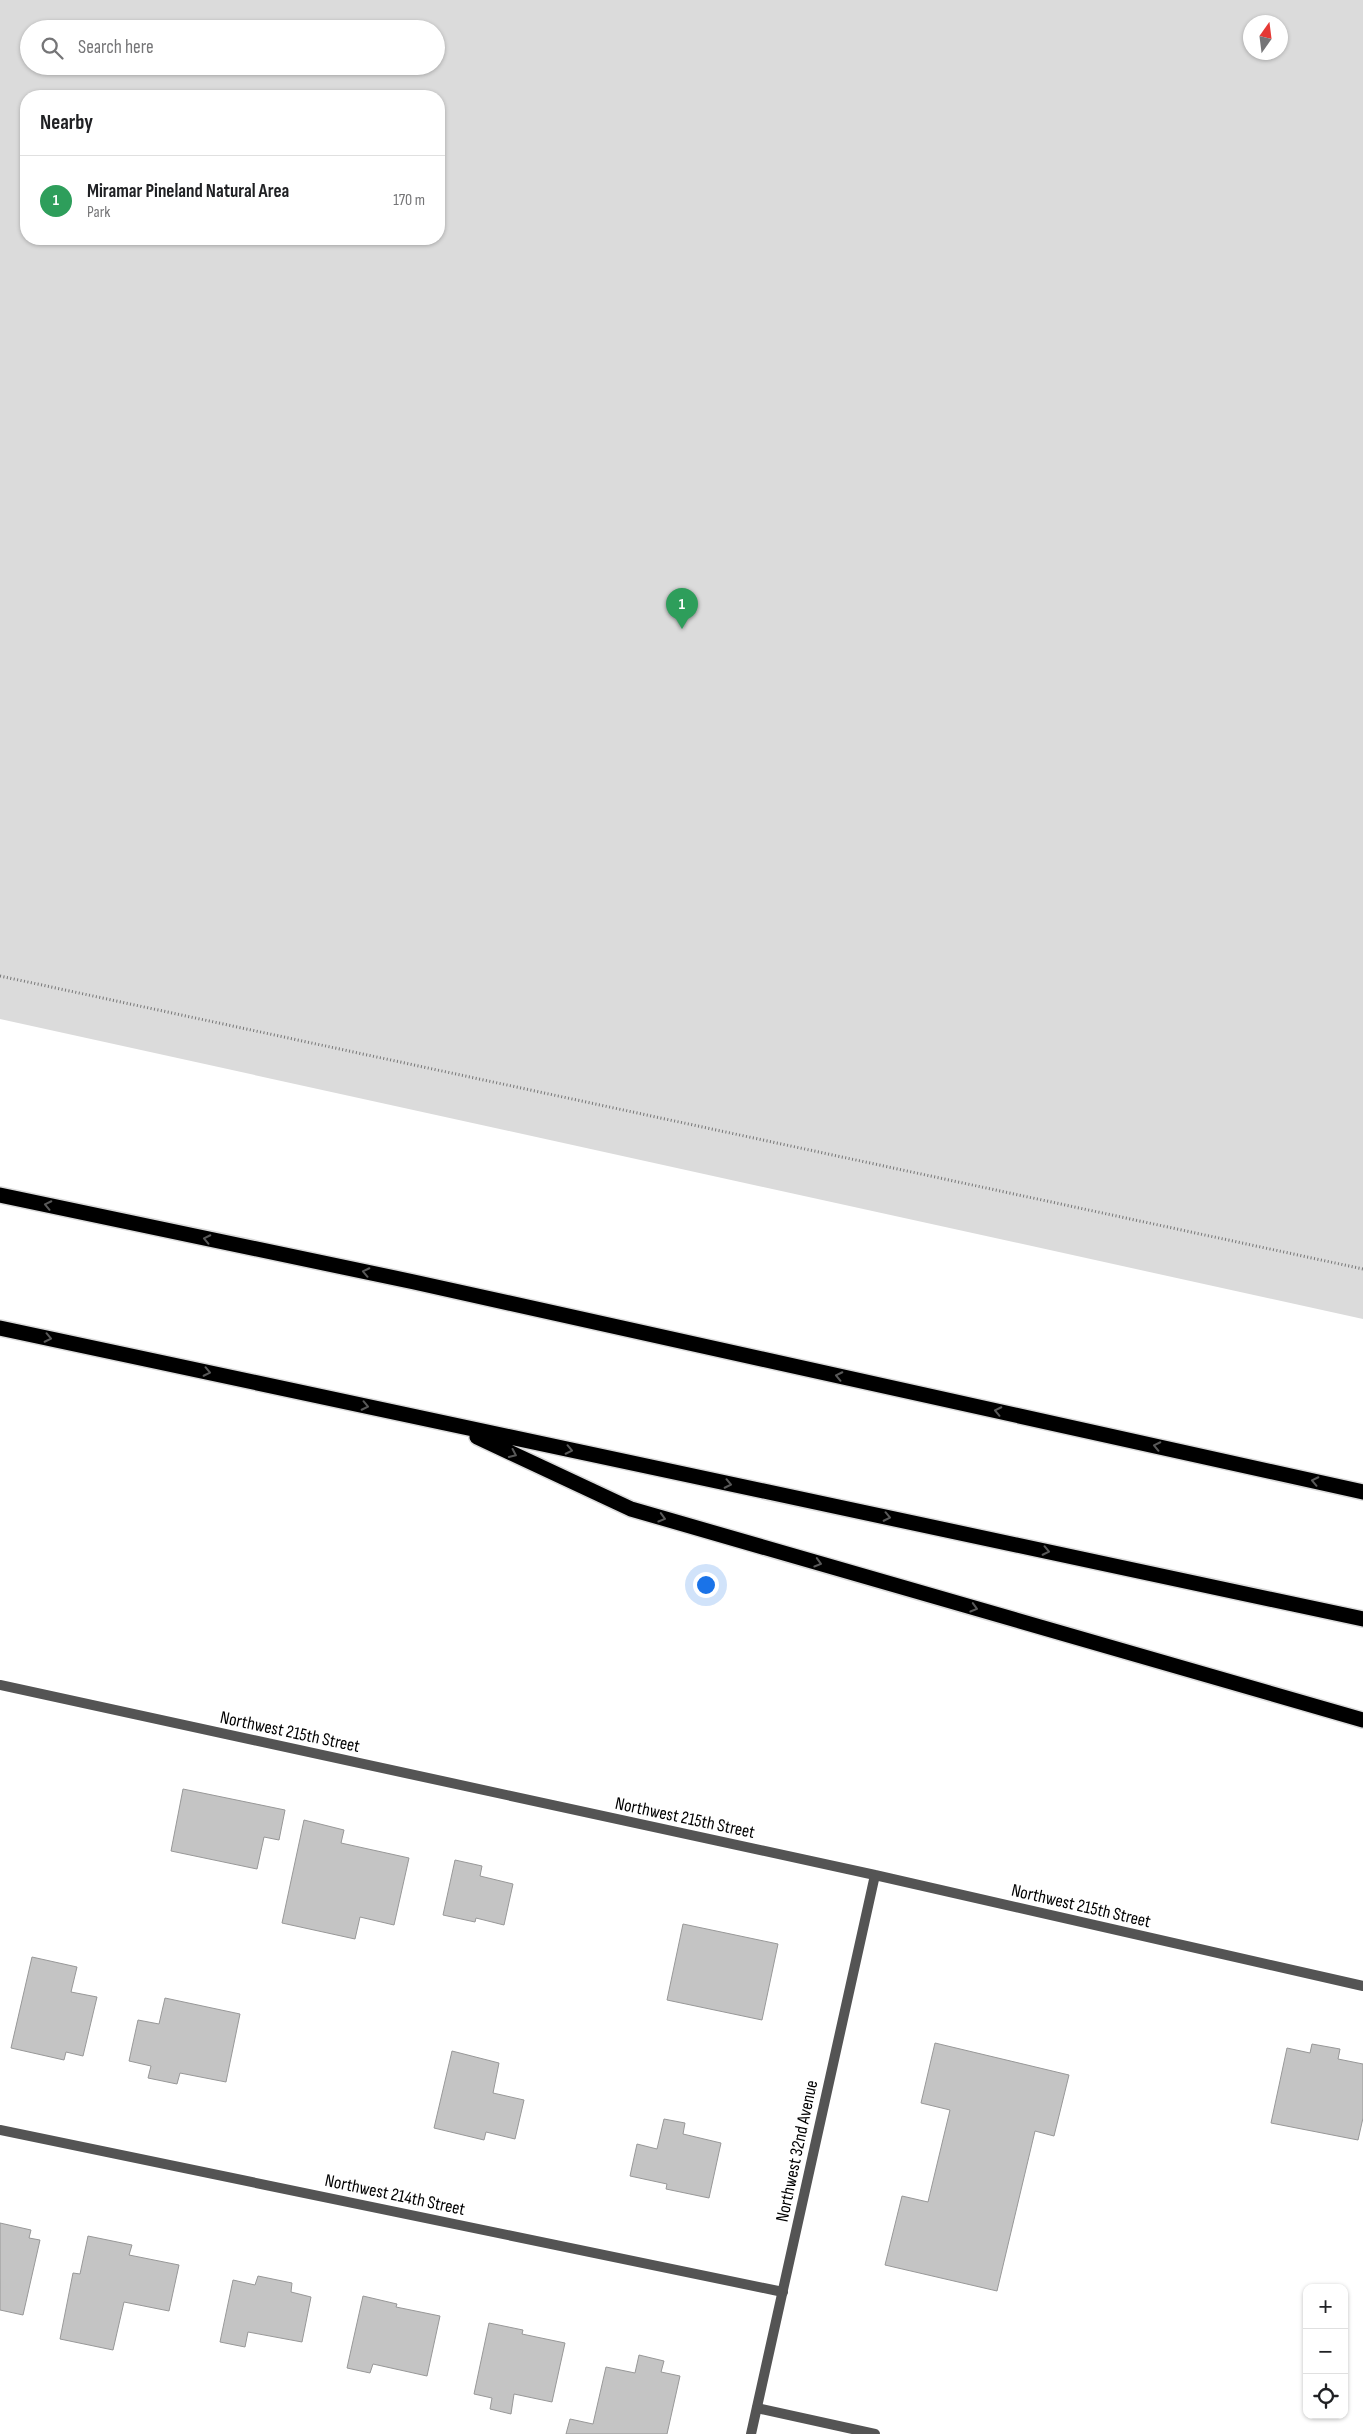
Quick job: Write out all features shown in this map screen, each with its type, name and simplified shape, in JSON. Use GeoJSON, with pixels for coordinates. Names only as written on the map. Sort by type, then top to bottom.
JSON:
{"type":"FeatureCollection","features":[{"type":"Feature","properties":{"kind":"highway"},"geometry":{"type":"LineString","coordinates":[[0,1195],[414,1282],[1363,1492]]}},
{"type":"Feature","properties":{"kind":"highway"},"geometry":{"type":"LineString","coordinates":[[0,1328],[1363,1619]]}},
{"type":"Feature","properties":{"kind":"highway"},"geometry":{"type":"LineString","coordinates":[[453,1425],[631,1509],[1363,1720]]}},
{"type":"Feature","properties":{"kind":"street","name":"Northwest 215th Street"},"geometry":{"type":"LineString","coordinates":[[0,1685],[875,1875],[1363,1986]]}},
{"type":"Feature","properties":{"kind":"street","name":"Northwest 32nd Avenue"},"geometry":{"type":"LineString","coordinates":[[751,2434],[875,1875]]}},
{"type":"Feature","properties":{"kind":"street","name":"Northwest 214th Street"},"geometry":{"type":"LineString","coordinates":[[0,2130],[782,2292]]}},
{"type":"Feature","properties":{"kind":"street"},"geometry":{"type":"LineString","coordinates":[[757,2408],[875,2434]]}},
{"type":"Feature","properties":{"kind":"path"},"geometry":{"type":"LineString","coordinates":[[0,976],[1363,1269]]}},
{"type":"Feature","properties":{"kind":"shaded area"},"geometry":{"type":"Polygon","coordinates":[[[0,0],[1363,0],[1363,1319],[0,1019],[0,0]]]}},
{"type":"Feature","properties":{"kind":"building"},"geometry":{"type":"Polygon","coordinates":[[[183,1789],[285,1810],[279,1840],[264,1837],[257,1869],[171,1851],[183,1789]]]}},
{"type":"Feature","properties":{"kind":"building"},"geometry":{"type":"Polygon","coordinates":[[[304,1820],[344,1830],[341,1843],[409,1858],[394,1925],[360,1917],[355,1939],[282,1923],[304,1820]]]}},
{"type":"Feature","properties":{"kind":"building"},"geometry":{"type":"Polygon","coordinates":[[[455,1860],[482,1866],[480,1876],[513,1884],[504,1925],[476,1918],[475,1922],[443,1915],[455,1860]]]}},
{"type":"Feature","properties":{"kind":"building"},"geometry":{"type":"Polygon","coordinates":[[[683,1924],[778,1944],[762,2020],[667,2000],[683,1924]]]}},
{"type":"Feature","properties":{"kind":"building"},"geometry":{"type":"Polygon","coordinates":[[[32,1957],[77,1967],[71,1992],[97,1997],[83,2056],[66,2052],[64,2060],[11,2048],[32,1957]]]}},
{"type":"Feature","properties":{"kind":"building"},"geometry":{"type":"Polygon","coordinates":[[[165,1998],[240,2014],[226,2082],[180,2073],[177,2084],[148,2078],[151,2066],[129,2061],[138,2020],[159,2024],[165,1998]]]}},
{"type":"Feature","properties":{"kind":"building"},"geometry":{"type":"Polygon","coordinates":[[[935,2043],[1069,2075],[1054,2136],[1035,2131],[997,2291],[885,2265],[902,2196],[928,2202],[950,2110],[921,2103],[935,2043]]]}},
{"type":"Feature","properties":{"kind":"building"},"geometry":{"type":"Polygon","coordinates":[[[1312,2044],[1340,2049],[1338,2059],[1363,2064],[1363,2118],[1358,2140],[1271,2123],[1287,2048],[1310,2053],[1312,2044]]]}},
{"type":"Feature","properties":{"kind":"building"},"geometry":{"type":"Polygon","coordinates":[[[452,2051],[499,2063],[493,2093],[524,2100],[515,2139],[486,2132],[484,2140],[434,2128],[452,2051]]]}},
{"type":"Feature","properties":{"kind":"building"},"geometry":{"type":"Polygon","coordinates":[[[664,2119],[685,2123],[683,2134],[721,2143],[709,2198],[666,2189],[667,2184],[630,2176],[637,2144],[657,2149],[664,2119]]]}},
{"type":"Feature","properties":{"kind":"building"},"geometry":{"type":"Polygon","coordinates":[[[0,2223],[31,2230],[29,2238],[40,2240],[23,2315],[0,2310],[0,2223]]]}},
{"type":"Feature","properties":{"kind":"building"},"geometry":{"type":"Polygon","coordinates":[[[88,2236],[132,2245],[129,2255],[179,2265],[169,2311],[124,2302],[113,2350],[60,2339],[73,2273],[80,2274],[88,2236]]]}},
{"type":"Feature","properties":{"kind":"building"},"geometry":{"type":"Polygon","coordinates":[[[258,2276],[292,2283],[291,2292],[311,2297],[302,2342],[248,2332],[245,2347],[220,2342],[233,2280],[255,2285],[258,2276]]]}},
{"type":"Feature","properties":{"kind":"building"},"geometry":{"type":"Polygon","coordinates":[[[363,2296],[397,2304],[396,2307],[440,2316],[427,2376],[373,2364],[370,2373],[347,2368],[363,2296]]]}},
{"type":"Feature","properties":{"kind":"building"},"geometry":{"type":"Polygon","coordinates":[[[489,2323],[523,2330],[522,2334],[565,2343],[552,2402],[514,2394],[511,2414],[490,2409],[492,2398],[474,2394],[489,2323]]]}},
{"type":"Feature","properties":{"kind":"building"},"geometry":{"type":"Polygon","coordinates":[[[639,2355],[664,2361],[661,2372],[680,2376],[667,2434],[566,2434],[570,2419],[593,2424],[606,2367],[635,2373],[639,2355]]]}},
{"type":"Feature","properties":{"kind":"place","name":"Miramar Pineland Natural Area"},"geometry":{"type":"Point","coordinates":[682,629]}}]}
